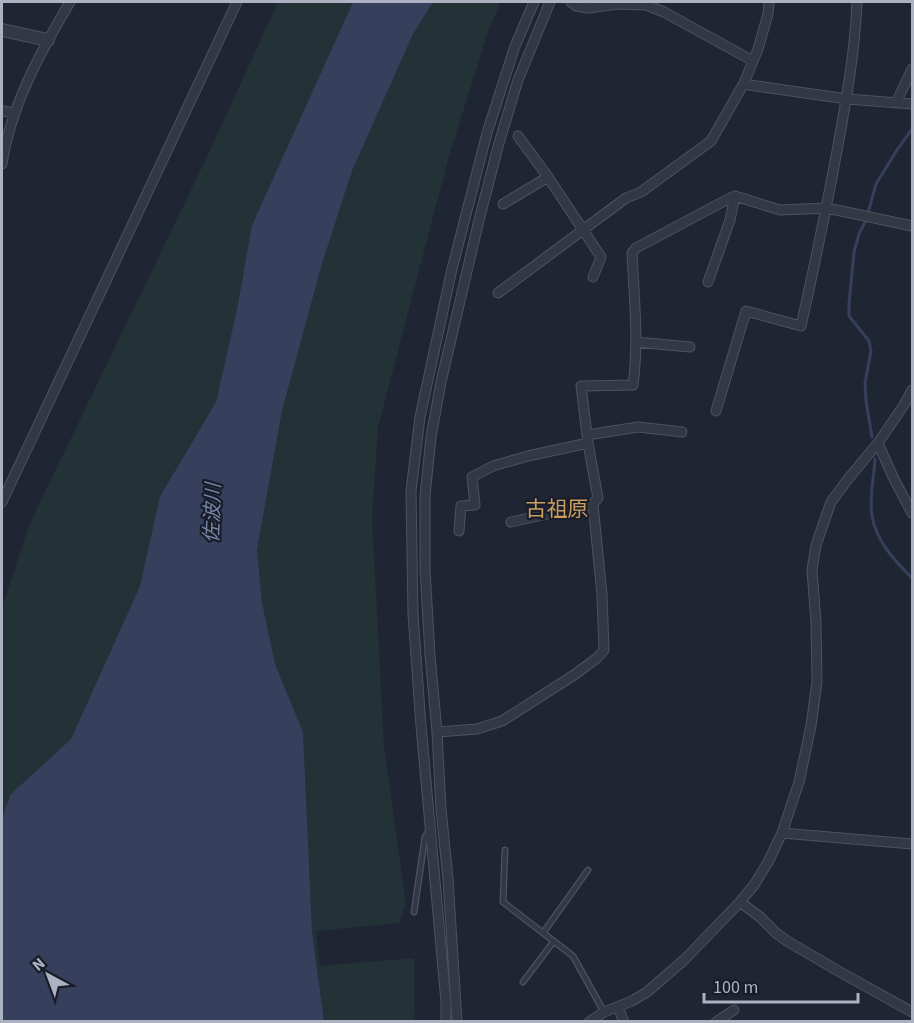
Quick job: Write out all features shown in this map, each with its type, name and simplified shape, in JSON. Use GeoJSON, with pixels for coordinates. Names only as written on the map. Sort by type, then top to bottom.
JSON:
{"type":"FeatureCollection","features":[{"type":"Feature","properties":{"kind":"street"},"geometry":{"type":"LineString","coordinates":[[2,164],[15,113],[27,81],[70,2]]}},
{"type":"Feature","properties":{"kind":"street"},"geometry":{"type":"LineString","coordinates":[[2,502],[237,2]]}},
{"type":"Feature","properties":{"kind":"street"},"geometry":{"type":"LineString","coordinates":[[446,1022],[413,614],[411,492],[420,417],[452,269],[487,133],[515,46],[534,2]]}},
{"type":"Feature","properties":{"kind":"street"},"geometry":{"type":"LineString","coordinates":[[457,1022],[425,569],[425,495],[430,437],[465,278],[499,142],[518,80],[550,2]]}},
{"type":"Feature","properties":{"kind":"street"},"geometry":{"type":"LineString","coordinates":[[572,2],[576,6],[588,8],[618,4],[646,5],[664,12],[753,61]]}},
{"type":"Feature","properties":{"kind":"street"},"geometry":{"type":"LineString","coordinates":[[498,293],[626,198],[641,192],[711,141],[744,83],[758,49],[769,2]]}},
{"type":"Feature","properties":{"kind":"street"},"geometry":{"type":"LineString","coordinates":[[716,411],[746,311],[801,326],[827,208],[847,99],[857,2]]}},
{"type":"Feature","properties":{"kind":"street"},"geometry":{"type":"LineString","coordinates":[[2,30],[48,40]]}},
{"type":"Feature","properties":{"kind":"street"},"geometry":{"type":"LineString","coordinates":[[896,103],[912,69]]}},
{"type":"Feature","properties":{"kind":"street"},"geometry":{"type":"LineString","coordinates":[[744,83],[847,99],[912,104]]}},
{"type":"Feature","properties":{"kind":"street"},"geometry":{"type":"LineString","coordinates":[[2,111],[15,113]]}},
{"type":"Feature","properties":{"kind":"street"},"geometry":{"type":"LineString","coordinates":[[518,136],[601,257],[593,277]]}},
{"type":"Feature","properties":{"kind":"street"},"geometry":{"type":"LineString","coordinates":[[503,204],[548,177]]}},
{"type":"Feature","properties":{"kind":"street"},"geometry":{"type":"LineString","coordinates":[[708,282],[730,220],[735,196]]}},
{"type":"Feature","properties":{"kind":"street"},"geometry":{"type":"LineString","coordinates":[[511,522],[592,504],[598,498],[587,439],[581,386],[633,385],[636,342],[632,253],[636,248],[735,196],[780,210],[827,208],[912,226]]}},
{"type":"Feature","properties":{"kind":"street"},"geometry":{"type":"LineString","coordinates":[[636,342],[690,346]]}},
{"type":"Feature","properties":{"kind":"street"},"geometry":{"type":"LineString","coordinates":[[589,1022],[604,1012],[632,1001],[647,992],[684,960],[740,902],[768,862],[782,833],[800,782],[817,681],[812,570],[816,545],[831,502],[908,405],[912,390]]}},
{"type":"Feature","properties":{"kind":"street"},"geometry":{"type":"LineString","coordinates":[[459,531],[461,506],[475,505],[472,477],[493,466],[638,427],[682,432]]}},
{"type":"Feature","properties":{"kind":"street"},"geometry":{"type":"LineString","coordinates":[[878,443],[912,513]]}},
{"type":"Feature","properties":{"kind":"street"},"geometry":{"type":"LineString","coordinates":[[437,732],[477,729],[502,721],[574,675],[604,650],[602,595],[592,504]]}},
{"type":"Feature","properties":{"kind":"street"},"geometry":{"type":"LineString","coordinates":[[782,833],[912,844]]}},
{"type":"Feature","properties":{"kind":"street"},"geometry":{"type":"LineString","coordinates":[[740,902],[787,941],[912,1012]]}},
{"type":"Feature","properties":{"kind":"street"},"geometry":{"type":"LineString","coordinates":[[618,1007],[624,1022]]}},
{"type":"Feature","properties":{"kind":"street"},"geometry":{"type":"LineString","coordinates":[[716,1022],[734,1010]]}},
{"type":"Feature","properties":{"kind":"lane"},"geometry":{"type":"LineString","coordinates":[[414,912],[425,837],[430,830]]}},
{"type":"Feature","properties":{"kind":"lane"},"geometry":{"type":"LineString","coordinates":[[505,850],[503,902],[573,956],[604,1012]]}},
{"type":"Feature","properties":{"kind":"lane"},"geometry":{"type":"LineString","coordinates":[[543,933],[588,870]]}},
{"type":"Feature","properties":{"kind":"lane"},"geometry":{"type":"LineString","coordinates":[[523,982],[554,941]]}},
{"type":"Feature","properties":{"kind":"shaded area"},"geometry":{"type":"Polygon","coordinates":[[[278,2],[353,2],[252,225],[237,309],[216,402],[160,495],[140,586],[71,739],[10,795],[2,819],[2,608],[29,525],[206,159],[278,2]]]}},
{"type":"Feature","properties":{"kind":"shaded area"},"geometry":{"type":"Polygon","coordinates":[[[433,2],[501,2],[489,28],[449,156],[378,427],[372,519],[384,746],[406,904],[399,923],[316,931],[320,966],[414,958],[415,1021],[324,1021],[312,931],[303,732],[275,664],[262,602],[257,550],[282,411],[321,267],[352,171],[413,34],[433,2]]]}},
{"type":"Feature","properties":{"kind":"water","name":"佐波川"},"geometry":{"type":"Polygon","coordinates":[[[353,2],[433,2],[413,34],[352,171],[321,267],[282,411],[257,550],[262,602],[275,664],[303,732],[312,931],[324,1021],[2,1021],[2,819],[10,795],[71,739],[140,586],[160,496],[216,402],[237,309],[252,225],[353,2]]]}},
{"type":"Feature","properties":{"kind":"waterway"},"geometry":{"type":"LineString","coordinates":[[872,437],[865,383],[871,351],[869,341],[849,316],[854,252],[876,184],[912,129]]}},
{"type":"Feature","properties":{"kind":"waterway"},"geometry":{"type":"LineString","coordinates":[[875,459],[871,502],[874,525],[887,550],[912,578]]}},
{"type":"Feature","properties":{"kind":"district","name":"古祖原"},"geometry":{"type":"Point","coordinates":[557,509]}}]}
